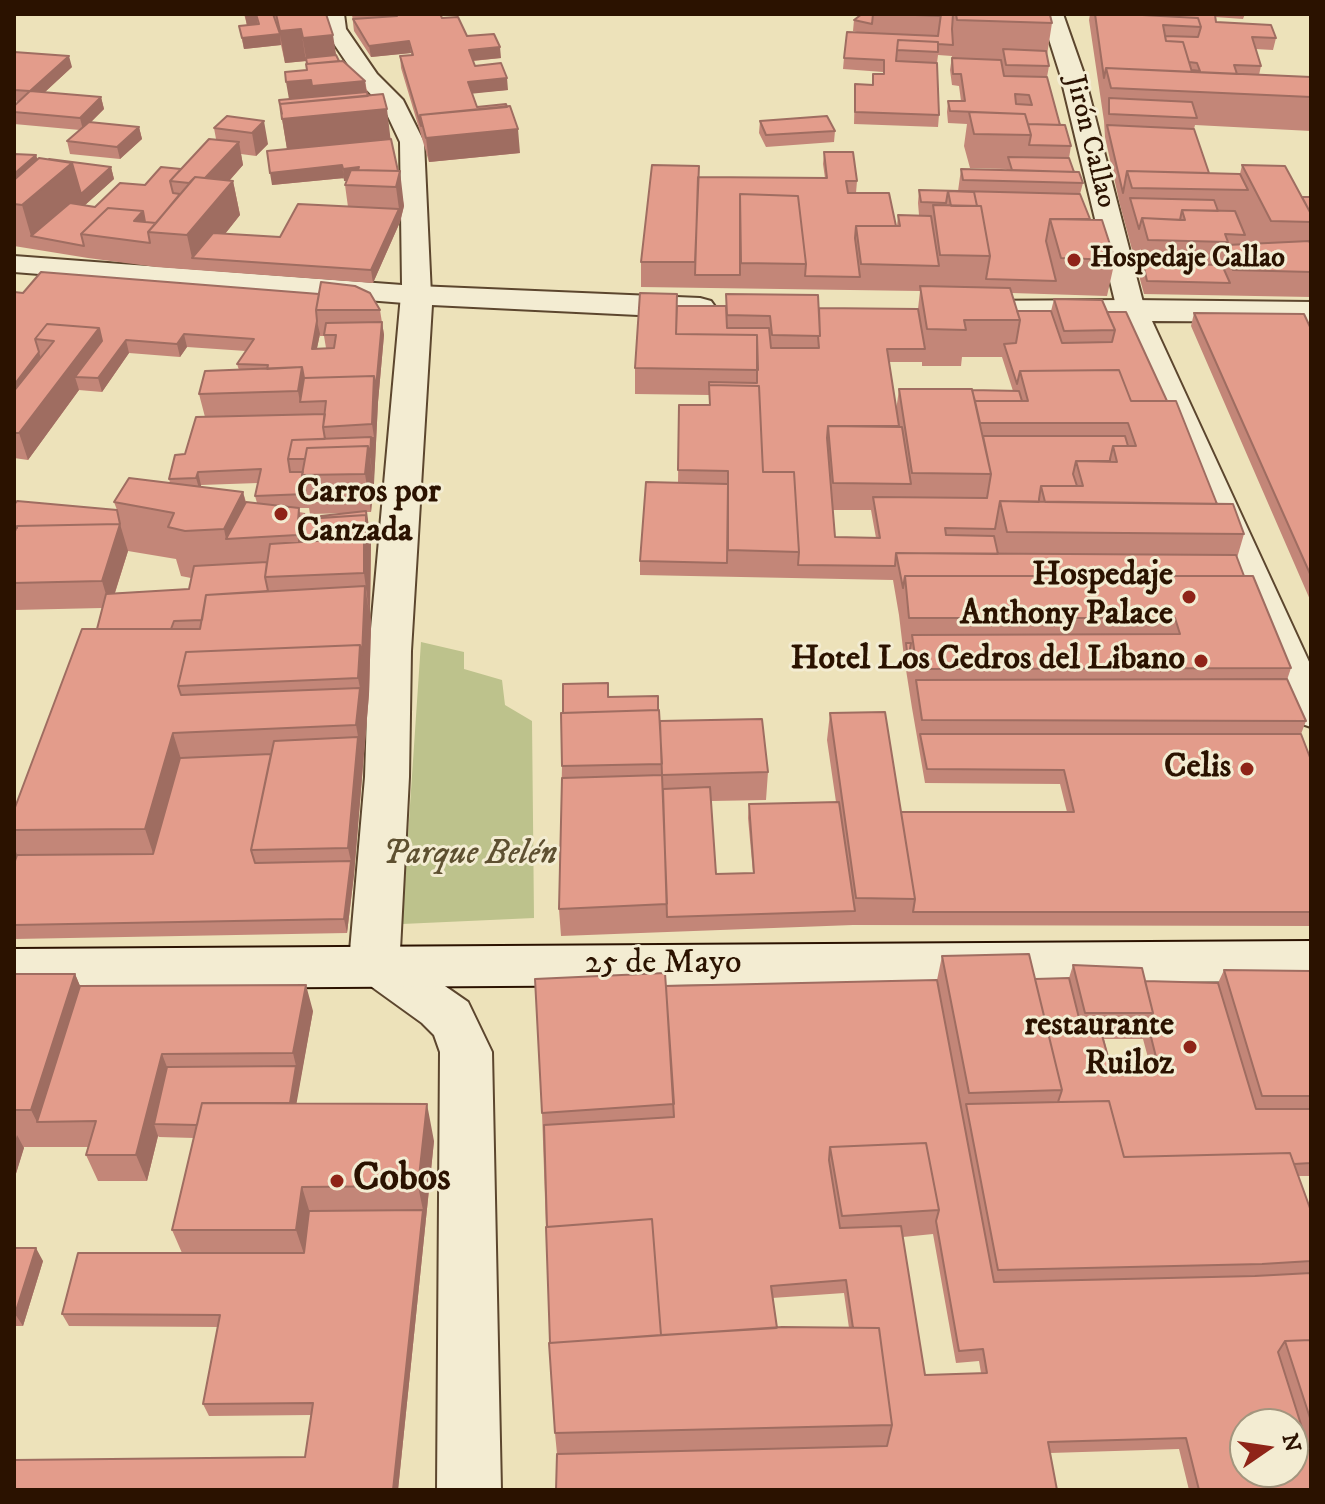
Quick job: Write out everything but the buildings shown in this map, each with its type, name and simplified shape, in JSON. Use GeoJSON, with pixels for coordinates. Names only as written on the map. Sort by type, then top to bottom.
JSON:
{"type":"FeatureCollection","features":[{"type":"Feature","properties":{"kind":"street"},"geometry":{"type":"LineString","coordinates":[[333,14],[335,29],[369,79],[395,105],[412,142],[417,295],[390,651],[387,777],[375,951],[381,967],[395,981],[426,995],[453,1019],[466,1052],[469,1490]]}},
{"type":"Feature","properties":{"kind":"street","name":"Jirón Callao"},"geometry":{"type":"LineString","coordinates":[[1052,14],[1072,74],[1131,310],[1311,712]]}},
{"type":"Feature","properties":{"kind":"street"},"geometry":{"type":"LineString","coordinates":[[14,264],[417,295],[724,309]]}},
{"type":"Feature","properties":{"kind":"street"},"geometry":{"type":"LineString","coordinates":[[14,283],[48,269]]}},
{"type":"Feature","properties":{"kind":"street"},"geometry":{"type":"LineString","coordinates":[[927,311],[1311,312]]}},
{"type":"Feature","properties":{"kind":"street","name":"25 de Mayo"},"geometry":{"type":"LineString","coordinates":[[14,969],[1311,961]]}},
{"type":"Feature","properties":{"kind":"green space","name":"Parque Belén"},"geometry":{"type":"Polygon","coordinates":[[[421,642],[464,652],[464,669],[502,680],[505,705],[532,721],[534,918],[402,924],[421,642]]]}},
{"type":"Feature","properties":{"kind":"place","name":"Hospedaje Callao"},"geometry":{"type":"Point","coordinates":[1074,260]}},
{"type":"Feature","properties":{"kind":"place","name":"Carros por Canzada"},"geometry":{"type":"Point","coordinates":[281,514]}},
{"type":"Feature","properties":{"kind":"place","name":"Hospedaje Anthony Palace"},"geometry":{"type":"Point","coordinates":[1189,597]}},
{"type":"Feature","properties":{"kind":"place","name":"Hotel Los Cedros del Libano"},"geometry":{"type":"Point","coordinates":[1201,661]}},
{"type":"Feature","properties":{"kind":"place","name":"Celis"},"geometry":{"type":"Point","coordinates":[1247,769]}},
{"type":"Feature","properties":{"kind":"place","name":"restaurante Ruiloz"},"geometry":{"type":"Point","coordinates":[1190,1047]}},
{"type":"Feature","properties":{"kind":"place","name":"Cobos"},"geometry":{"type":"Point","coordinates":[337,1181]}}]}
